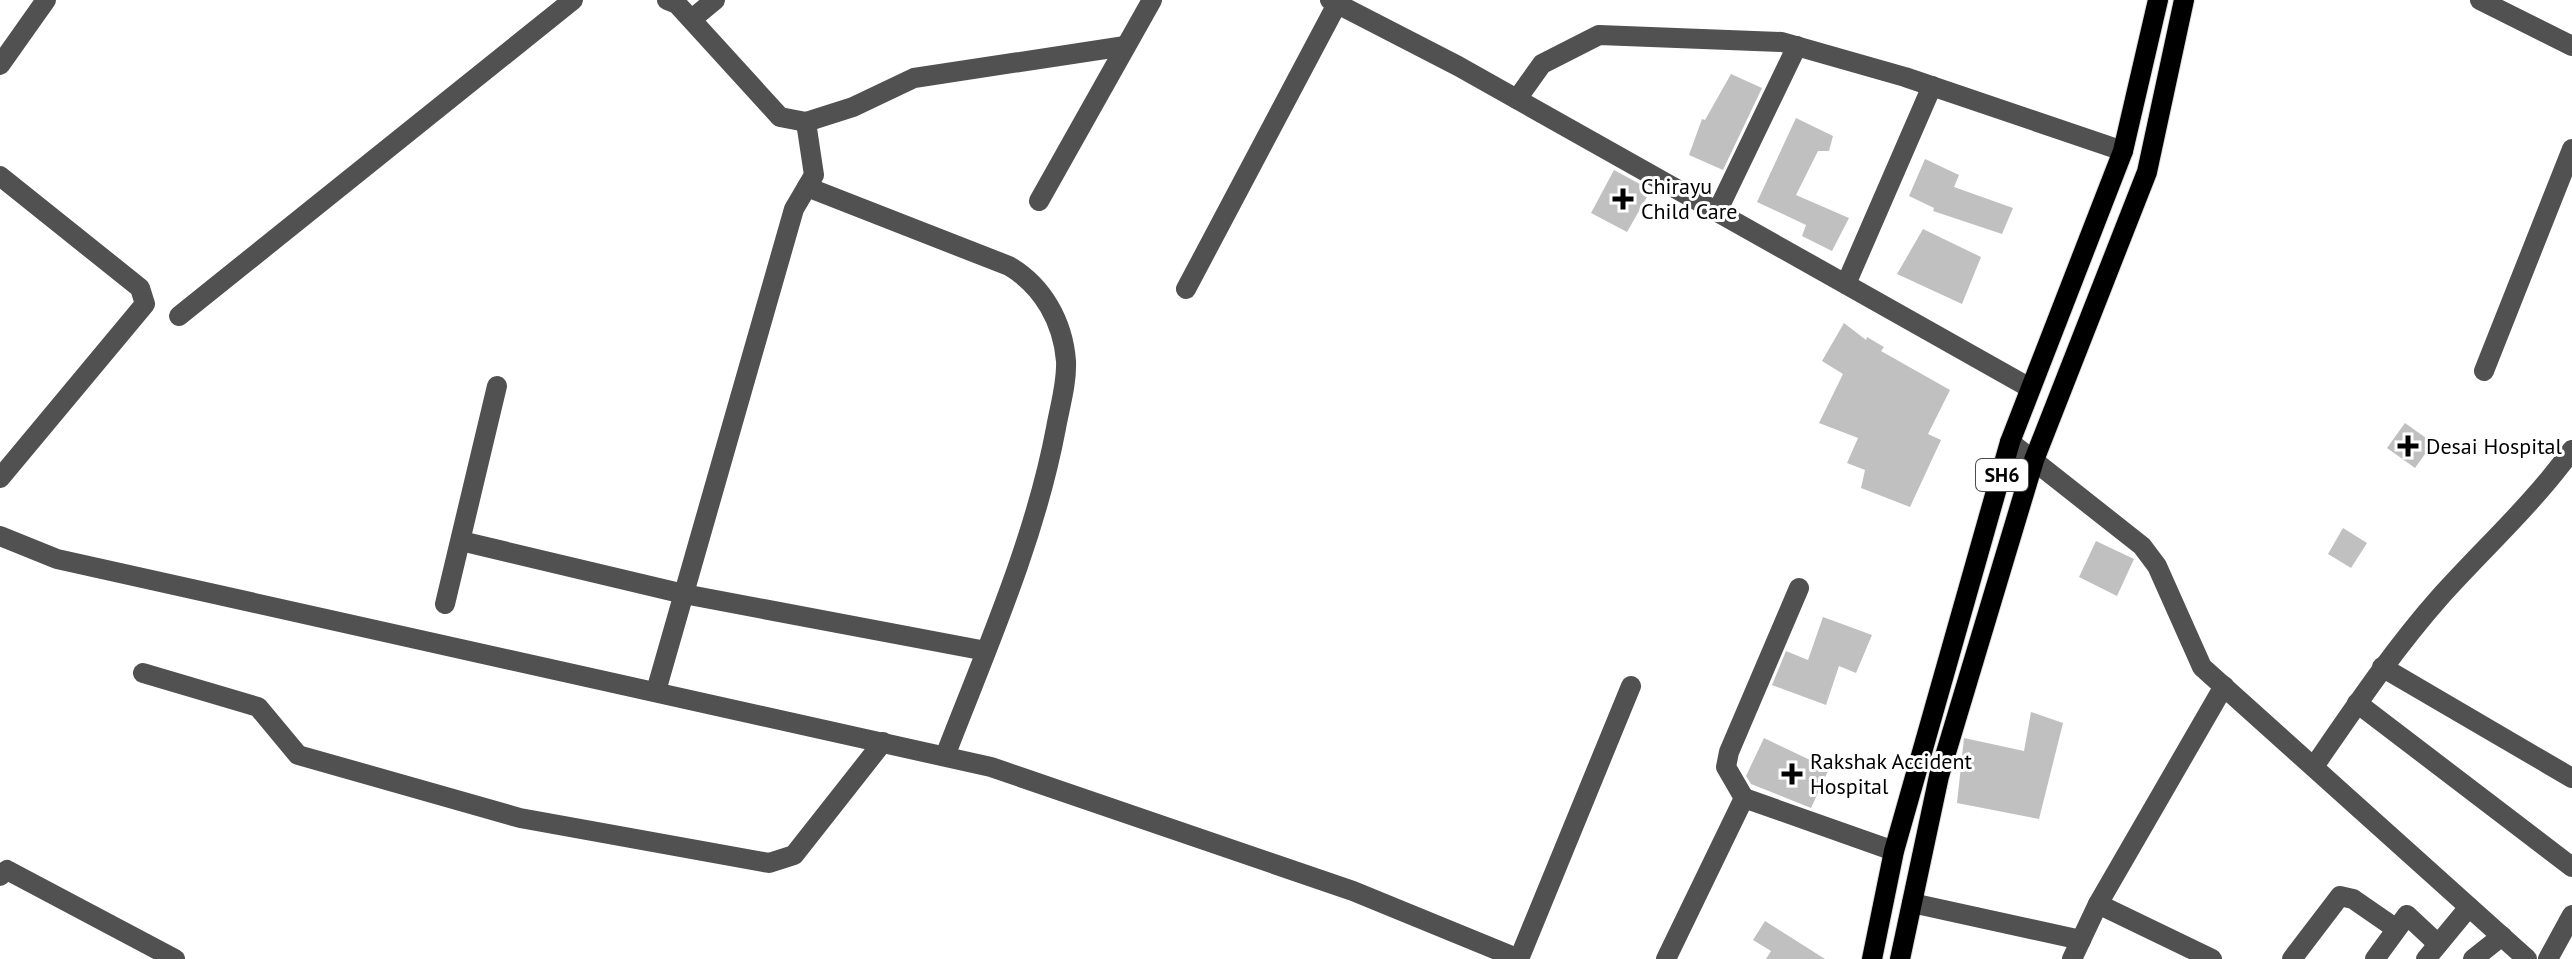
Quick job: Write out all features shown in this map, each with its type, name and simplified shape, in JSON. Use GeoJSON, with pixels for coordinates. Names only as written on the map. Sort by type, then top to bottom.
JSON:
{"type":"FeatureCollection","features":[{"type":"Feature","properties":{"kind":"main road","name":"SH6"},"geometry":{"type":"LineString","coordinates":[[1872,959],[1894,851],[2010,442],[2123,151],[2158,0]]}},
{"type":"Feature","properties":{"kind":"main road","name":"SH6"},"geometry":{"type":"LineString","coordinates":[[1900,959],[1939,776],[2034,460],[2147,172],[2184,0]]}},
{"type":"Feature","properties":{"kind":"street"},"geometry":{"type":"LineString","coordinates":[[0,65],[46,0]]}},
{"type":"Feature","properties":{"kind":"street"},"geometry":{"type":"LineString","coordinates":[[179,316],[573,0]]}},
{"type":"Feature","properties":{"kind":"street"},"geometry":{"type":"LineString","coordinates":[[667,0],[677,4],[692,19],[780,117],[806,122],[853,107],[914,78],[1125,46]]}},
{"type":"Feature","properties":{"kind":"street"},"geometry":{"type":"LineString","coordinates":[[692,19],[715,0]]}},
{"type":"Feature","properties":{"kind":"street"},"geometry":{"type":"LineString","coordinates":[[1039,201],[1152,0]]}},
{"type":"Feature","properties":{"kind":"street"},"geometry":{"type":"LineString","coordinates":[[2480,0],[2572,46]]}},
{"type":"Feature","properties":{"kind":"street"},"geometry":{"type":"LineString","coordinates":[[1186,289],[1334,2],[1517,99],[2030,388]]}},
{"type":"Feature","properties":{"kind":"street"},"geometry":{"type":"LineString","coordinates":[[1517,99],[1542,64],[1599,35],[1782,42],[1932,86],[2123,151]]}},
{"type":"Feature","properties":{"kind":"street"},"geometry":{"type":"LineString","coordinates":[[1717,212],[1797,46]]}},
{"type":"Feature","properties":{"kind":"street"},"geometry":{"type":"LineString","coordinates":[[1846,284],[1932,86]]}},
{"type":"Feature","properties":{"kind":"street"},"geometry":{"type":"LineString","coordinates":[[656,691],[794,209],[814,168],[806,122]]}},
{"type":"Feature","properties":{"kind":"street"},"geometry":{"type":"LineString","coordinates":[[2484,371],[2572,149]]}},
{"type":"Feature","properties":{"kind":"street"},"geometry":{"type":"LineString","coordinates":[[0,176],[140,288],[145,304],[0,478]]}},
{"type":"Feature","properties":{"kind":"street"},"geometry":{"type":"LineString","coordinates":[[807,187],[1009,266],[1034,284],[1058,325],[1064,346],[1066,376],[1051,456],[986,651],[945,756]]}},
{"type":"Feature","properties":{"kind":"street"},"geometry":{"type":"LineString","coordinates":[[445,604],[497,386]]}},
{"type":"Feature","properties":{"kind":"street"},"geometry":{"type":"LineString","coordinates":[[2010,442],[2142,546],[2157,566],[2202,667],[2315,765],[2527,959]]}},
{"type":"Feature","properties":{"kind":"street"},"geometry":{"type":"LineString","coordinates":[[2315,765],[2382,667],[2440,597],[2539,496],[2572,450]]}},
{"type":"Feature","properties":{"kind":"street"},"geometry":{"type":"LineString","coordinates":[[0,536],[57,559],[991,767],[1353,891],[1519,959],[1631,686]]}},
{"type":"Feature","properties":{"kind":"street"},"geometry":{"type":"LineString","coordinates":[[461,541],[684,594],[986,651]]}},
{"type":"Feature","properties":{"kind":"street"},"geometry":{"type":"LineString","coordinates":[[1799,588],[1729,752],[1726,767],[1744,798],[1894,851]]}},
{"type":"Feature","properties":{"kind":"street"},"geometry":{"type":"LineString","coordinates":[[2382,667],[2572,778]]}},
{"type":"Feature","properties":{"kind":"street"},"geometry":{"type":"LineString","coordinates":[[143,673],[258,707],[298,755],[520,818],[769,863],[794,855],[883,742]]}},
{"type":"Feature","properties":{"kind":"street"},"geometry":{"type":"LineString","coordinates":[[2072,959],[2098,904],[2224,686]]}},
{"type":"Feature","properties":{"kind":"street"},"geometry":{"type":"LineString","coordinates":[[2357,703],[2572,867]]}},
{"type":"Feature","properties":{"kind":"street"},"geometry":{"type":"LineString","coordinates":[[1666,959],[1744,798]]}},
{"type":"Feature","properties":{"kind":"street"},"geometry":{"type":"LineString","coordinates":[[0,876],[7,870],[175,959]]}},
{"type":"Feature","properties":{"kind":"street"},"geometry":{"type":"LineString","coordinates":[[2292,959],[2340,896],[2353,899],[2395,928]]}},
{"type":"Feature","properties":{"kind":"street"},"geometry":{"type":"LineString","coordinates":[[1912,903],[2081,940]]}},
{"type":"Feature","properties":{"kind":"street"},"geometry":{"type":"LineString","coordinates":[[2098,904],[2212,959]]}},
{"type":"Feature","properties":{"kind":"street"},"geometry":{"type":"LineString","coordinates":[[2375,959],[2407,915],[2413,916],[2432,952],[2469,907]]}},
{"type":"Feature","properties":{"kind":"street"},"geometry":{"type":"LineString","coordinates":[[2548,959],[2572,915]]}},
{"type":"Feature","properties":{"kind":"street"},"geometry":{"type":"LineString","coordinates":[[2473,959],[2502,936]]}},
{"type":"Feature","properties":{"kind":"building"},"geometry":{"type":"Polygon","coordinates":[[[1731,74],[1762,88],[1723,170],[1689,155],[1702,119],[1705,120],[1731,74]]]}},
{"type":"Feature","properties":{"kind":"building"},"geometry":{"type":"Polygon","coordinates":[[[1796,118],[1833,136],[1829,151],[1818,151],[1796,195],[1849,218],[1832,251],[1802,236],[1806,225],[1757,202],[1796,118]]]}},
{"type":"Feature","properties":{"kind":"building"},"geometry":{"type":"Polygon","coordinates":[[[1925,159],[1959,175],[1954,187],[2013,208],[2002,234],[1933,211],[1934,208],[1909,196],[1925,159]]]}},
{"type":"Feature","properties":{"kind":"building"},"geometry":{"type":"Polygon","coordinates":[[[1614,170],[1651,190],[1627,232],[1591,213],[1614,170]]]}},
{"type":"Feature","properties":{"kind":"building"},"geometry":{"type":"Polygon","coordinates":[[[1923,229],[1981,257],[1962,304],[1897,274],[1923,229]]]}},
{"type":"Feature","properties":{"kind":"building"},"geometry":{"type":"Polygon","coordinates":[[[1844,323],[1866,340],[1867,337],[1884,347],[1881,351],[1950,390],[1928,434],[1941,440],[1910,507],[1861,488],[1865,470],[1847,463],[1858,438],[1819,423],[1843,374],[1822,361],[1844,323]]]}},
{"type":"Feature","properties":{"kind":"building"},"geometry":{"type":"Polygon","coordinates":[[[2405,423],[2433,443],[2415,468],[2387,448],[2405,423]]]}},
{"type":"Feature","properties":{"kind":"building"},"geometry":{"type":"Polygon","coordinates":[[[2343,528],[2367,543],[2351,568],[2328,554],[2343,528]]]}},
{"type":"Feature","properties":{"kind":"building"},"geometry":{"type":"Polygon","coordinates":[[[2096,541],[2134,559],[2117,596],[2079,577],[2096,541]]]}},
{"type":"Feature","properties":{"kind":"building"},"geometry":{"type":"Polygon","coordinates":[[[1823,617],[1872,635],[1856,673],[1839,666],[1826,705],[1772,685],[1786,651],[1808,660],[1823,617]]]}},
{"type":"Feature","properties":{"kind":"building"},"geometry":{"type":"Polygon","coordinates":[[[2031,712],[2063,723],[2039,819],[1957,803],[1964,738],[2024,751],[2031,712]]]}},
{"type":"Feature","properties":{"kind":"building"},"geometry":{"type":"Polygon","coordinates":[[[1764,738],[1829,769],[1811,808],[1751,784],[1746,776],[1764,738]]]}},
{"type":"Feature","properties":{"kind":"building"},"geometry":{"type":"Polygon","coordinates":[[[1765,921],[1825,959],[1766,959],[1771,951],[1753,940],[1765,921]]]}},
{"type":"Feature","properties":{"kind":"place","name":"Chirayu Child Care"},"geometry":{"type":"Point","coordinates":[1623,199]}},
{"type":"Feature","properties":{"kind":"place","name":"Desai Hospital"},"geometry":{"type":"Point","coordinates":[2408,446]}},
{"type":"Feature","properties":{"kind":"place","name":"Rakshak Accident Hospital"},"geometry":{"type":"Point","coordinates":[1792,774]}}]}
